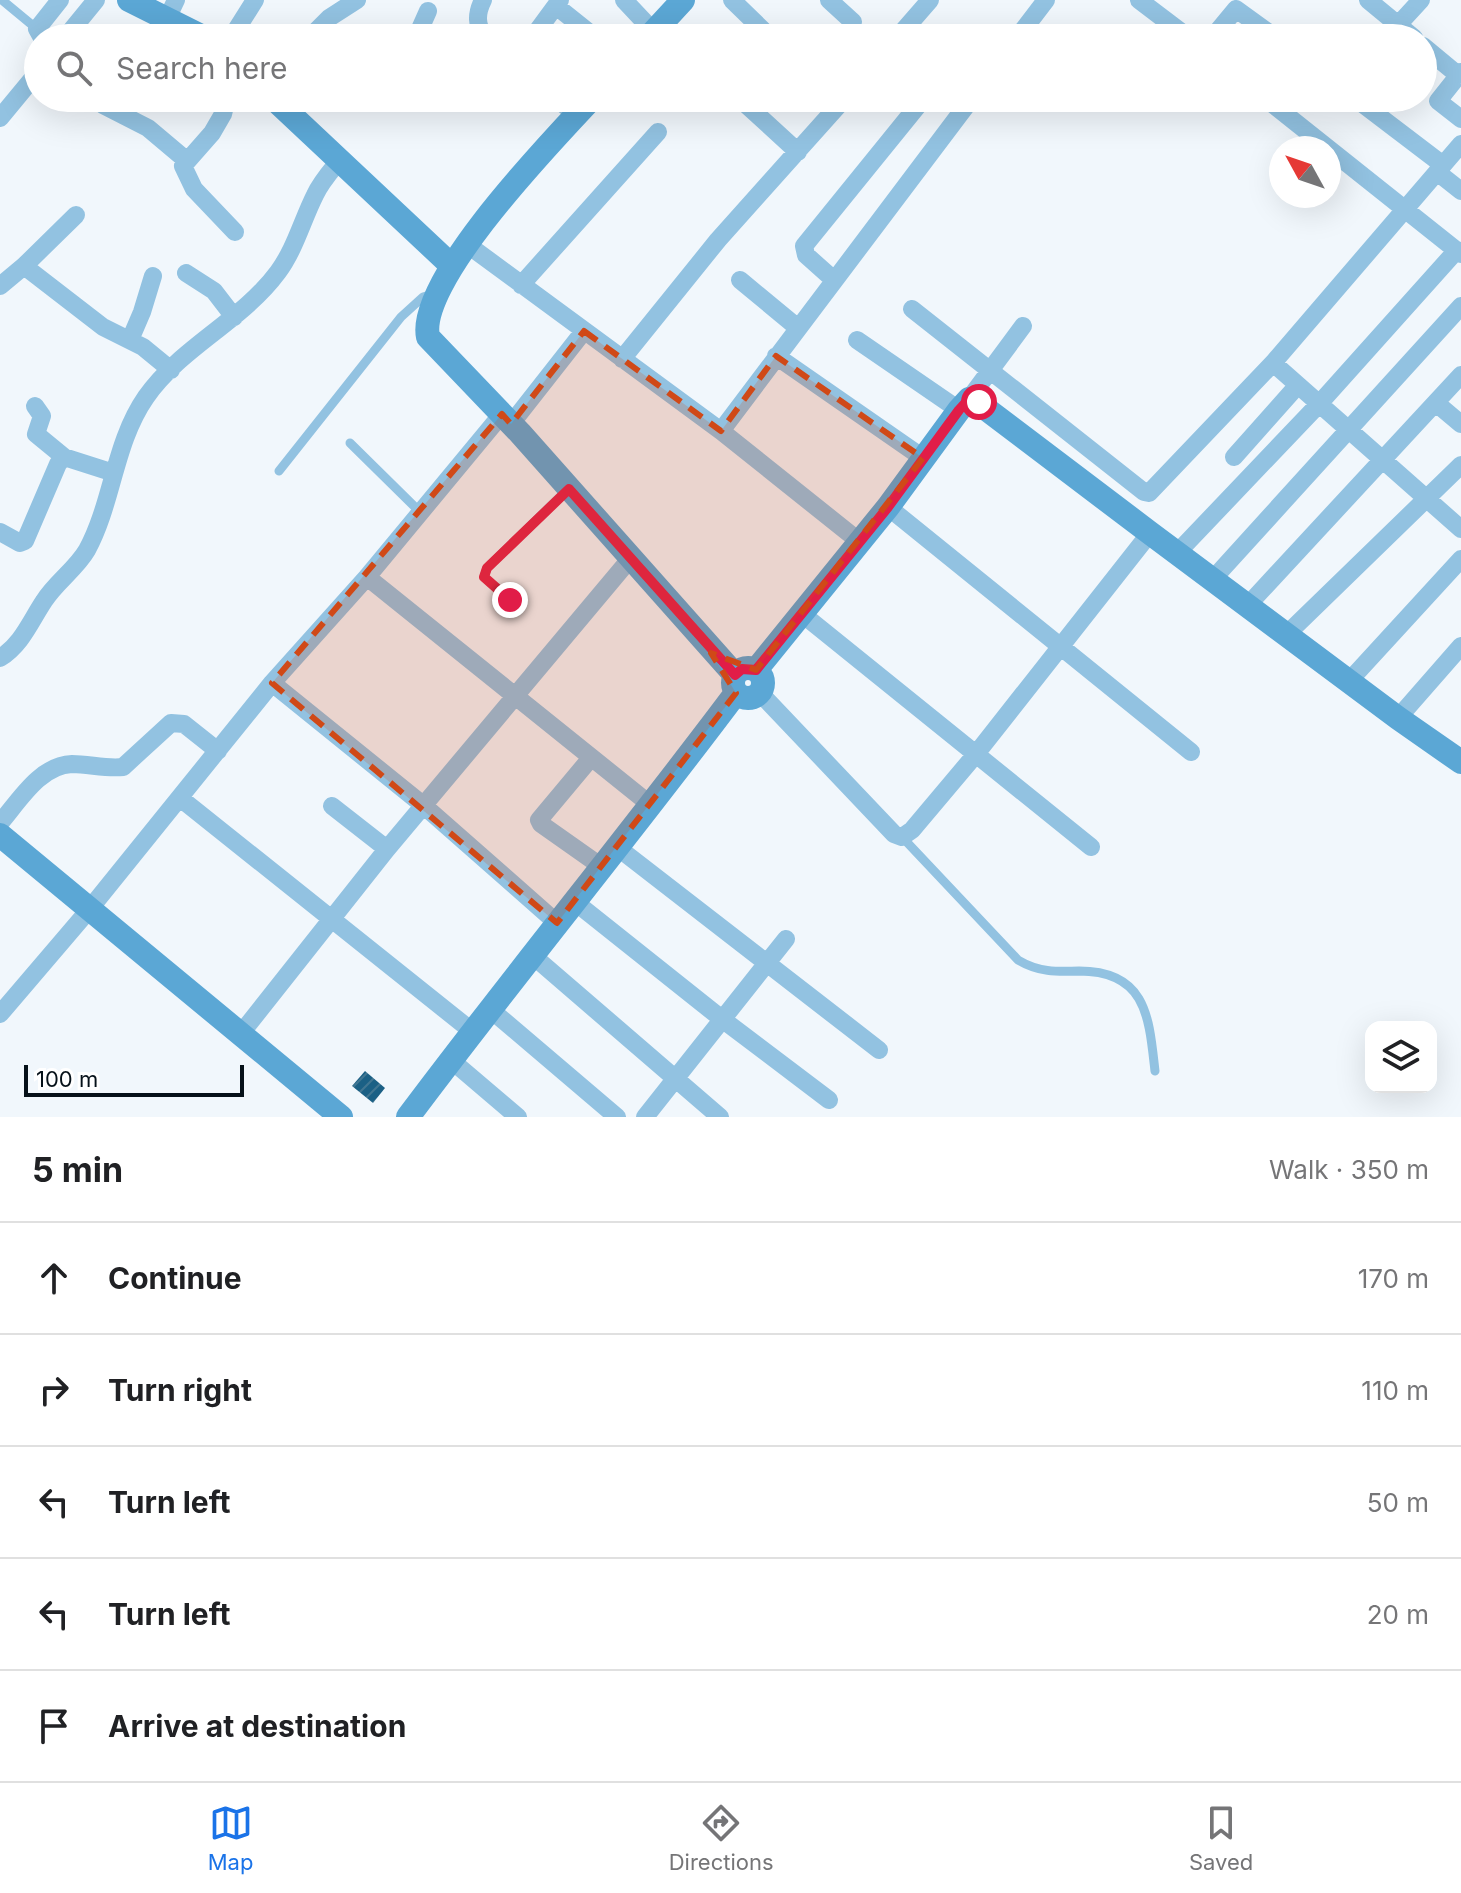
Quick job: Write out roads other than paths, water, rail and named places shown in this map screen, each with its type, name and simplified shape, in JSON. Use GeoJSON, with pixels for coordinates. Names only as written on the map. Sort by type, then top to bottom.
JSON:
{"type":"FeatureCollection","features":[{"type":"Feature","properties":{"kind":"street"},"geometry":{"type":"LineString","coordinates":[[46,24],[60,0]]}},
{"type":"Feature","properties":{"kind":"street"},"geometry":{"type":"LineString","coordinates":[[76,24],[96,0]]}},
{"type":"Feature","properties":{"kind":"street"},"geometry":{"type":"LineString","coordinates":[[129,0],[171,9],[189,24]]}},
{"type":"Feature","properties":{"kind":"street"},"geometry":{"type":"LineString","coordinates":[[240,24],[255,0]]}},
{"type":"Feature","properties":{"kind":"street"},"geometry":{"type":"LineString","coordinates":[[323,24],[357,0]]}},
{"type":"Feature","properties":{"kind":"street"},"geometry":{"type":"LineString","coordinates":[[478,24],[483,0]]}},
{"type":"Feature","properties":{"kind":"street"},"geometry":{"type":"LineString","coordinates":[[624,0],[649,24]]}},
{"type":"Feature","properties":{"kind":"street"},"geometry":{"type":"LineString","coordinates":[[666,24],[683,0]]}},
{"type":"Feature","properties":{"kind":"street"},"geometry":{"type":"LineString","coordinates":[[732,0],[757,24]]}},
{"type":"Feature","properties":{"kind":"street"},"geometry":{"type":"LineString","coordinates":[[829,0],[853,22]]}},
{"type":"Feature","properties":{"kind":"street"},"geometry":{"type":"LineString","coordinates":[[909,24],[930,0]]}},
{"type":"Feature","properties":{"kind":"street"},"geometry":{"type":"LineString","coordinates":[[1028,24],[1046,0]]}},
{"type":"Feature","properties":{"kind":"street"},"geometry":{"type":"LineString","coordinates":[[1139,0],[1171,24]]}},
{"type":"Feature","properties":{"kind":"street"},"geometry":{"type":"LineString","coordinates":[[1368,0],[1397,24]]}},
{"type":"Feature","properties":{"kind":"street"},"geometry":{"type":"LineString","coordinates":[[1399,24],[1421,0]]}},
{"type":"Feature","properties":{"kind":"street"},"geometry":{"type":"LineString","coordinates":[[542,24],[558,3],[581,24]]}},
{"type":"Feature","properties":{"kind":"street"},"geometry":{"type":"LineString","coordinates":[[1224,24],[1236,9],[1257,24]]}},
{"type":"Feature","properties":{"kind":"street"},"geometry":{"type":"LineString","coordinates":[[422,24],[428,11]]}},
{"type":"Feature","properties":{"kind":"street"},"geometry":{"type":"LineString","coordinates":[[1437,57],[1459,74],[1438,101],[1461,119]]}},
{"type":"Feature","properties":{"kind":"street"},"geometry":{"type":"LineString","coordinates":[[0,118],[24,89]]}},
{"type":"Feature","properties":{"kind":"street"},"geometry":{"type":"LineString","coordinates":[[117,112],[148,128],[186,160]]}},
{"type":"Feature","properties":{"kind":"street"},"geometry":{"type":"LineString","coordinates":[[224,112],[212,133],[186,160],[183,170],[194,189],[235,232]]}},
{"type":"Feature","properties":{"kind":"street"},"geometry":{"type":"LineString","coordinates":[[288,112],[452,266]]}},
{"type":"Feature","properties":{"kind":"street"},"geometry":{"type":"LineString","coordinates":[[579,112],[512,185],[452,266],[428,312],[428,337],[506,419],[630,559],[894,834],[902,837],[912,830],[976,754],[1150,533]]}},
{"type":"Feature","properties":{"kind":"street"},"geometry":{"type":"LineString","coordinates":[[754,112],[798,152]]}},
{"type":"Feature","properties":{"kind":"street"},"geometry":{"type":"LineString","coordinates":[[622,359],[718,240],[798,152],[829,112]]}},
{"type":"Feature","properties":{"kind":"street"},"geometry":{"type":"LineString","coordinates":[[834,280],[806,255],[804,246],[913,112]]}},
{"type":"Feature","properties":{"kind":"street"},"geometry":{"type":"LineString","coordinates":[[721,431],[961,112]]}},
{"type":"Feature","properties":{"kind":"street"},"geometry":{"type":"LineString","coordinates":[[1177,553],[1459,252],[1283,112]]}},
{"type":"Feature","properties":{"kind":"street"},"geometry":{"type":"LineString","coordinates":[[1372,112],[1440,168],[1461,191]]}},
{"type":"Feature","properties":{"kind":"street"},"geometry":{"type":"LineString","coordinates":[[521,285],[658,132]]}},
{"type":"Feature","properties":{"kind":"street"},"geometry":{"type":"LineString","coordinates":[[912,309],[1146,493],[1153,491],[1273,363],[1461,144]]}},
{"type":"Feature","properties":{"kind":"street"},"geometry":{"type":"LineString","coordinates":[[0,658],[16,646],[45,599],[87,550],[132,423],[145,399],[171,370],[234,317],[278,272],[315,194],[339,161]]}},
{"type":"Feature","properties":{"kind":"street"},"geometry":{"type":"LineString","coordinates":[[0,286],[76,215]]}},
{"type":"Feature","properties":{"kind":"street"},"geometry":{"type":"LineString","coordinates":[[468,245],[721,431],[860,542]]}},
{"type":"Feature","properties":{"kind":"street"},"geometry":{"type":"LineString","coordinates":[[24,266],[103,327],[130,340],[171,370]]}},
{"type":"Feature","properties":{"kind":"street"},"geometry":{"type":"LineString","coordinates":[[186,273],[214,291],[234,317]]}},
{"type":"Feature","properties":{"kind":"street"},"geometry":{"type":"LineString","coordinates":[[130,340],[153,276]]}},
{"type":"Feature","properties":{"kind":"street"},"geometry":{"type":"LineString","coordinates":[[740,280],[798,328]]}},
{"type":"Feature","properties":{"kind":"street"},"geometry":{"type":"LineString","coordinates":[[1213,579],[1461,306]]}},
{"type":"Feature","properties":{"kind":"street"},"geometry":{"type":"LineString","coordinates":[[412,1116],[451,1060],[557,923],[888,507],[1023,326]]}},
{"type":"Feature","properties":{"kind":"street"},"geometry":{"type":"LineString","coordinates":[[0,1014],[88,911],[272,683],[367,577],[420,512],[584,331]]}},
{"type":"Feature","properties":{"kind":"street"},"geometry":{"type":"LineString","coordinates":[[857,340],[964,404],[979,402],[1150,533],[1461,762]]}},
{"type":"Feature","properties":{"kind":"street"},"geometry":{"type":"LineString","coordinates":[[776,356],[923,458]]}},
{"type":"Feature","properties":{"kind":"street"},"geometry":{"type":"LineString","coordinates":[[1273,363],[1461,529]]}},
{"type":"Feature","properties":{"kind":"street"},"geometry":{"type":"LineString","coordinates":[[1248,605],[1461,375]]}},
{"type":"Feature","properties":{"kind":"street"},"geometry":{"type":"LineString","coordinates":[[1234,457],[1298,385]]}},
{"type":"Feature","properties":{"kind":"street"},"geometry":{"type":"LineString","coordinates":[[1436,403],[1461,424]]}},
{"type":"Feature","properties":{"kind":"street"},"geometry":{"type":"LineString","coordinates":[[35,406],[42,416],[36,434],[64,457],[114,473]]}},
{"type":"Feature","properties":{"kind":"street"},"geometry":{"type":"LineString","coordinates":[[0,532],[20,543],[25,541],[58,464],[64,457]]}},
{"type":"Feature","properties":{"kind":"street"},"geometry":{"type":"LineString","coordinates":[[1287,634],[1461,465]]}},
{"type":"Feature","properties":{"kind":"street"},"geometry":{"type":"LineString","coordinates":[[888,507],[1191,752]]}},
{"type":"Feature","properties":{"kind":"street"},"geometry":{"type":"LineString","coordinates":[[239,1036],[423,805],[630,559]]}},
{"type":"Feature","properties":{"kind":"street"},"geometry":{"type":"LineString","coordinates":[[1350,680],[1461,559]]}},
{"type":"Feature","properties":{"kind":"street"},"geometry":{"type":"LineString","coordinates":[[367,577],[652,806]]}},
{"type":"Feature","properties":{"kind":"street"},"geometry":{"type":"LineString","coordinates":[[801,613],[1091,847]]}},
{"type":"Feature","properties":{"kind":"street"},"geometry":{"type":"LineString","coordinates":[[1398,718],[1461,646]]}},
{"type":"Feature","properties":{"kind":"street"},"geometry":{"type":"LineString","coordinates":[[272,683],[423,805],[557,923]]}},
{"type":"Feature","properties":{"kind":"street"},"geometry":{"type":"LineString","coordinates":[[0,823],[49,770],[73,764],[123,767],[171,723],[184,724],[218,751]]}},
{"type":"Feature","properties":{"kind":"street"},"geometry":{"type":"LineString","coordinates":[[590,759],[539,820],[602,867]]}},
{"type":"Feature","properties":{"kind":"street"},"geometry":{"type":"LineString","coordinates":[[180,798],[473,1032]]}},
{"type":"Feature","properties":{"kind":"street"},"geometry":{"type":"LineString","coordinates":[[332,806],[387,849]]}},
{"type":"Feature","properties":{"kind":"street"},"geometry":{"type":"LineString","coordinates":[[0,835],[239,1036],[341,1117]]}},
{"type":"Feature","properties":{"kind":"street"},"geometry":{"type":"LineString","coordinates":[[617,847],[879,1050]]}},
{"type":"Feature","properties":{"kind":"street"},"geometry":{"type":"LineString","coordinates":[[575,902],[829,1100]]}},
{"type":"Feature","properties":{"kind":"street"},"geometry":{"type":"LineString","coordinates":[[645,1117],[786,939]]}},
{"type":"Feature","properties":{"kind":"street"},"geometry":{"type":"LineString","coordinates":[[532,955],[720,1117]]}},
{"type":"Feature","properties":{"kind":"street"},"geometry":{"type":"LineString","coordinates":[[490,1009],[617,1117]]}},
{"type":"Feature","properties":{"kind":"street"},"geometry":{"type":"LineString","coordinates":[[451,1060],[518,1117]]}},
{"type":"Feature","properties":{"kind":"lane"},"geometry":{"type":"LineString","coordinates":[[2,0],[29,24]]}},
{"type":"Feature","properties":{"kind":"lane"},"geometry":{"type":"LineString","coordinates":[[279,471],[401,317],[423,297],[439,292]]}},
{"type":"Feature","properties":{"kind":"lane"},"geometry":{"type":"LineString","coordinates":[[350,443],[420,512]]}},
{"type":"Feature","properties":{"kind":"lane"},"geometry":{"type":"LineString","coordinates":[[510,600],[484,577],[487,568],[569,489]]}},
{"type":"Feature","properties":{"kind":"lane"},"geometry":{"type":"LineString","coordinates":[[902,837],[1018,960],[1031,968],[1047,972],[1103,973],[1119,979],[1131,989],[1141,1001],[1149,1019],[1155,1071]]}}]}
